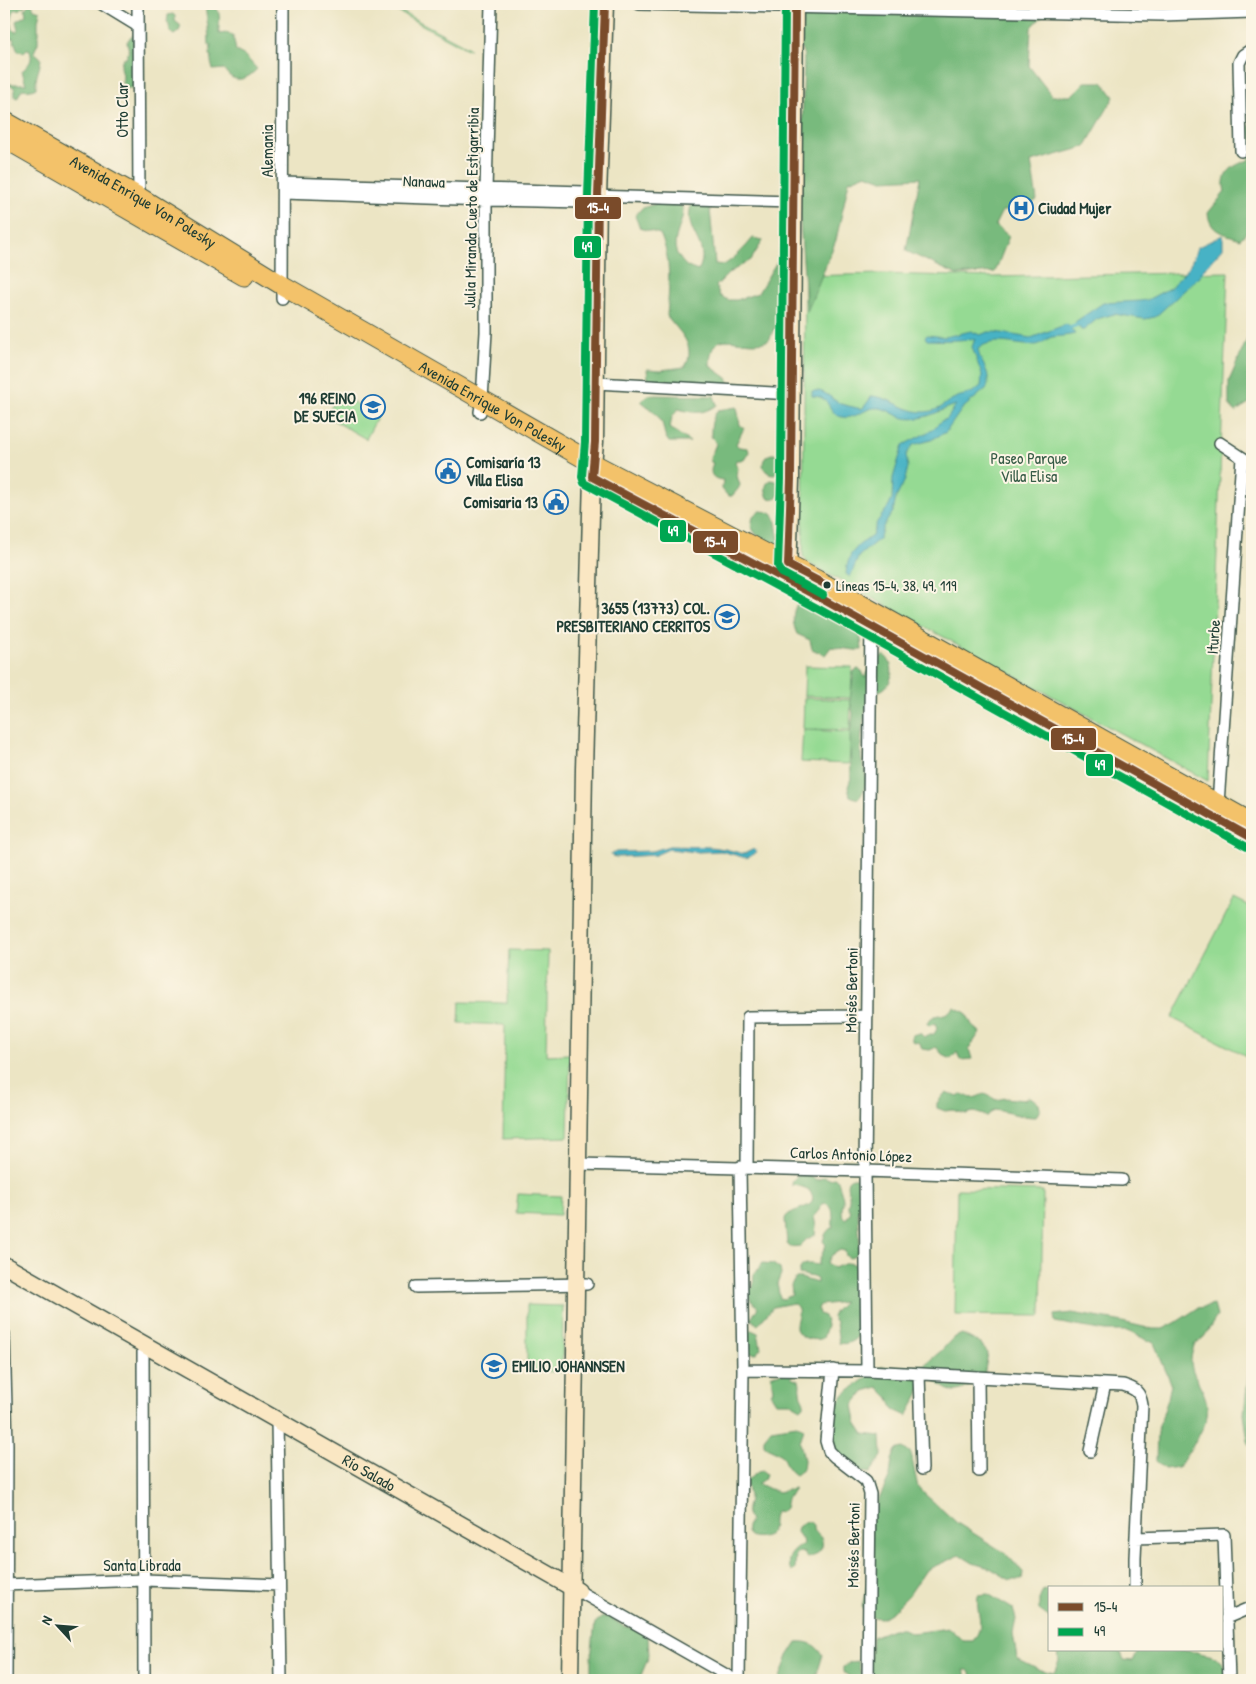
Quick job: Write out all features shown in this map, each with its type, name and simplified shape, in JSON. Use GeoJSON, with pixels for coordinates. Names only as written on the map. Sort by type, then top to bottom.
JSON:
{"type":"FeatureCollection","features":[{"type":"Feature","properties":{"kind":"main road"},"geometry":{"type":"LineString","coordinates":[[581,1680],[577,1590],[596,472],[595,196],[605,4]]}},
{"type":"Feature","properties":{"kind":"main road"},"geometry":{"type":"LineString","coordinates":[[788,573],[792,479],[794,6]]}},
{"type":"Feature","properties":{"kind":"main road","name":"Avenida Enrique Von Polesky"},"geometry":{"type":"LineString","coordinates":[[4,121],[139,207],[282,292],[596,472],[871,618],[1217,811],[1252,838]]}},
{"type":"Feature","properties":{"kind":"main road","name":"Avenida Enrique Von Polesky"},"geometry":{"type":"LineString","coordinates":[[4,138],[139,207]]}},
{"type":"Feature","properties":{"kind":"main road","name":"Avenida Enrique Von Polesky"},"geometry":{"type":"LineString","coordinates":[[1217,811],[1252,823]]}},
{"type":"Feature","properties":{"kind":"main road","name":"Río Salado"},"geometry":{"type":"LineString","coordinates":[[4,1265],[577,1590]]}},
{"type":"Feature","properties":{"kind":"main road"},"geometry":{"type":"LineString","coordinates":[[570,1680],[577,1590]]}},
{"type":"Feature","properties":{"kind":"street"},"geometry":{"type":"LineString","coordinates":[[102,4],[138,26]]}},
{"type":"Feature","properties":{"kind":"street","name":"Otto Clar"},"geometry":{"type":"LineString","coordinates":[[138,4],[139,207]]}},
{"type":"Feature","properties":{"kind":"street","name":"Alemania"},"geometry":{"type":"LineString","coordinates":[[282,292],[284,4]]}},
{"type":"Feature","properties":{"kind":"street","name":"Julia Miranda Cueto de Estigarribia"},"geometry":{"type":"LineString","coordinates":[[481,406],[486,332],[486,195],[491,4]]}},
{"type":"Feature","properties":{"kind":"street"},"geometry":{"type":"LineString","coordinates":[[639,4],[916,6],[1252,12]]}},
{"type":"Feature","properties":{"kind":"street"},"geometry":{"type":"LineString","coordinates":[[1241,152],[1239,63],[1243,55],[1252,49]]}},
{"type":"Feature","properties":{"kind":"street","name":"Nanawa"},"geometry":{"type":"LineString","coordinates":[[283,188],[469,198],[486,195],[583,202],[595,196],[793,202]]}},
{"type":"Feature","properties":{"kind":"street"},"geometry":{"type":"LineString","coordinates":[[596,383],[792,394]]}},
{"type":"Feature","properties":{"kind":"street"},"geometry":{"type":"LineString","coordinates":[[1220,443],[1247,461]]}},
{"type":"Feature","properties":{"kind":"street","name":"Iturbe"},"geometry":{"type":"LineString","coordinates":[[1217,811],[1247,461]]}},
{"type":"Feature","properties":{"kind":"street","name":"Moisés Bertoni"},"geometry":{"type":"LineString","coordinates":[[867,1371],[865,1171],[871,618]]}},
{"type":"Feature","properties":{"kind":"street"},"geometry":{"type":"LineString","coordinates":[[737,1680],[743,1370],[744,1167],[748,1017],[867,1016]]}},
{"type":"Feature","properties":{"kind":"street","name":"Carlos Antonio López"},"geometry":{"type":"LineString","coordinates":[[584,1164],[744,1167],[1122,1180]]}},
{"type":"Feature","properties":{"kind":"street"},"geometry":{"type":"LineString","coordinates":[[416,1287],[582,1284]]}},
{"type":"Feature","properties":{"kind":"street"},"geometry":{"type":"LineString","coordinates":[[4,1334],[6,1680]]}},
{"type":"Feature","properties":{"kind":"street"},"geometry":{"type":"LineString","coordinates":[[143,1344],[144,1680]]}},
{"type":"Feature","properties":{"kind":"street"},"geometry":{"type":"LineString","coordinates":[[743,1370],[867,1371],[1123,1384],[1135,1389],[1140,1394],[1142,1405],[1135,1586]]}},
{"type":"Feature","properties":{"kind":"street","name":"Moisés Bertoni"},"geometry":{"type":"LineString","coordinates":[[833,1370],[826,1441],[829,1451],[866,1481],[870,1494],[868,1680]]}},
{"type":"Feature","properties":{"kind":"street"},"geometry":{"type":"LineString","coordinates":[[919,1374],[922,1469]]}},
{"type":"Feature","properties":{"kind":"street"},"geometry":{"type":"LineString","coordinates":[[978,1377],[979,1471]]}},
{"type":"Feature","properties":{"kind":"street"},"geometry":{"type":"LineString","coordinates":[[1090,1451],[1105,1384]]}},
{"type":"Feature","properties":{"kind":"street"},"geometry":{"type":"LineString","coordinates":[[277,1420],[281,1680]]}},
{"type":"Feature","properties":{"kind":"street"},"geometry":{"type":"LineString","coordinates":[[1136,1538],[1224,1536],[1229,1680]]}},
{"type":"Feature","properties":{"kind":"street","name":"Santa Librada"},"geometry":{"type":"LineString","coordinates":[[6,1584],[144,1580],[279,1585]]}},
{"type":"Feature","properties":{"kind":"street","name":"Río Salado"},"geometry":{"type":"LineString","coordinates":[[577,1590],[737,1680]]}},
{"type":"Feature","properties":{"kind":"street"},"geometry":{"type":"LineString","coordinates":[[1226,1618],[1252,1607]]}},
{"type":"Feature","properties":{"kind":"green space"},"geometry":{"type":"Polygon","coordinates":[[[4,4],[26,4],[21,9],[14,10],[11,22],[13,30],[16,32],[18,29],[16,21],[26,15],[25,9],[29,4],[32,4],[34,9],[40,11],[38,43],[34,52],[41,58],[36,88],[32,90],[22,89],[17,98],[15,97],[15,88],[7,84],[26,84],[22,71],[29,64],[31,56],[29,49],[24,52],[18,51],[13,38],[5,40],[4,53],[4,4]]]}},
{"type":"Feature","properties":{"kind":"green space"},"geometry":{"type":"Polygon","coordinates":[[[213,4],[219,14],[219,34],[227,33],[233,36],[236,51],[245,56],[257,69],[245,78],[236,79],[224,69],[213,70],[205,6],[213,4]]]}},
{"type":"Feature","properties":{"kind":"green space"},"geometry":{"type":"Polygon","coordinates":[[[383,4],[387,4],[469,48],[469,50],[383,4]]]}},
{"type":"Feature","properties":{"kind":"green space"},"geometry":{"type":"Polygon","coordinates":[[[795,4],[863,4],[866,15],[893,12],[907,4],[1044,4],[1050,8],[1031,28],[1029,66],[1052,96],[1071,96],[1085,82],[1103,82],[1114,97],[1085,147],[1031,162],[1037,200],[1020,210],[1002,211],[995,225],[1009,236],[995,272],[957,275],[906,251],[920,178],[883,180],[866,174],[849,181],[836,240],[807,312],[800,221],[804,56],[790,22],[795,4]]]}},
{"type":"Feature","properties":{"kind":"green space"},"geometry":{"type":"Polygon","coordinates":[[[173,14],[175,21],[181,26],[174,35],[170,32],[167,23],[168,15],[173,14]]]}},
{"type":"Feature","properties":{"kind":"green space"},"geometry":{"type":"Polygon","coordinates":[[[131,36],[134,36],[133,88],[125,88],[122,83],[121,63],[129,51],[127,42],[131,36]]]}},
{"type":"Feature","properties":{"kind":"green space"},"geometry":{"type":"Polygon","coordinates":[[[1252,120],[1252,226],[1240,239],[1215,228],[1209,220],[1208,213],[1225,192],[1224,180],[1229,171],[1238,164],[1249,160],[1247,131],[1252,120]]]}},
{"type":"Feature","properties":{"kind":"green space"},"geometry":{"type":"Polygon","coordinates":[[[705,198],[710,209],[715,264],[724,265],[740,253],[753,238],[763,240],[751,260],[730,272],[716,286],[720,296],[728,300],[737,300],[758,293],[779,258],[792,255],[784,309],[769,340],[749,343],[730,340],[716,344],[712,352],[710,366],[727,378],[731,386],[669,389],[648,379],[647,369],[661,370],[685,367],[689,352],[688,346],[682,334],[667,316],[668,264],[660,234],[640,228],[635,216],[642,208],[672,199],[683,208],[675,245],[676,251],[685,265],[698,271],[702,261],[702,252],[692,228],[690,210],[694,199],[705,198]]]}},
{"type":"Feature","properties":{"kind":"green space","name":"Paseo Parque Villa Elisa"},"geometry":{"type":"Polygon","coordinates":[[[1228,272],[1208,781],[806,562],[806,559],[803,557],[805,276],[881,274],[993,277],[1228,272]]]}},
{"type":"Feature","properties":{"kind":"green space"},"geometry":{"type":"Polygon","coordinates":[[[1251,330],[1252,401],[1235,412],[1229,404],[1229,381],[1251,330]]]}},
{"type":"Feature","properties":{"kind":"green space"},"geometry":{"type":"Polygon","coordinates":[[[339,394],[378,416],[366,439],[326,416],[339,394]]]}},
{"type":"Feature","properties":{"kind":"green space"},"geometry":{"type":"Polygon","coordinates":[[[649,395],[714,396],[717,405],[698,412],[678,409],[672,417],[670,428],[690,442],[669,442],[660,420],[641,401],[649,395]]]}},
{"type":"Feature","properties":{"kind":"green space"},"geometry":{"type":"Polygon","coordinates":[[[737,407],[740,425],[744,428],[736,444],[739,447],[748,448],[749,452],[744,460],[736,460],[735,464],[738,468],[737,476],[740,485],[732,496],[728,496],[722,489],[723,480],[714,477],[711,473],[713,463],[710,458],[716,444],[711,437],[711,426],[718,410],[737,407]]]}},
{"type":"Feature","properties":{"kind":"green space"},"geometry":{"type":"Polygon","coordinates":[[[773,454],[780,457],[783,464],[780,471],[773,474],[766,471],[763,464],[766,457],[773,454]]]}},
{"type":"Feature","properties":{"kind":"green space"},"geometry":{"type":"Polygon","coordinates":[[[771,480],[780,482],[781,485],[780,494],[772,499],[768,498],[766,490],[767,483],[771,480]]]}},
{"type":"Feature","properties":{"kind":"green space"},"geometry":{"type":"Polygon","coordinates":[[[760,511],[772,514],[775,518],[779,539],[776,549],[762,540],[751,526],[753,517],[760,511]]]}},
{"type":"Feature","properties":{"kind":"green space"},"geometry":{"type":"Polygon","coordinates":[[[802,597],[860,627],[862,650],[831,647],[825,655],[812,649],[810,640],[797,634],[794,624],[794,610],[802,597]]]}},
{"type":"Feature","properties":{"kind":"green space"},"geometry":{"type":"Polygon","coordinates":[[[884,655],[888,659],[892,674],[888,685],[879,691],[871,686],[861,738],[861,758],[866,782],[858,799],[850,796],[848,787],[851,778],[850,734],[853,714],[850,700],[854,671],[858,669],[862,671],[865,678],[875,659],[884,655]]]}},
{"type":"Feature","properties":{"kind":"green space"},"geometry":{"type":"Polygon","coordinates":[[[805,666],[852,667],[851,698],[804,696],[805,666]]]}},
{"type":"Feature","properties":{"kind":"green space"},"geometry":{"type":"Polygon","coordinates":[[[804,698],[851,700],[850,730],[803,729],[804,698]]]}},
{"type":"Feature","properties":{"kind":"green space"},"geometry":{"type":"Polygon","coordinates":[[[803,730],[851,732],[849,764],[801,762],[803,730]]]}},
{"type":"Feature","properties":{"kind":"green space"},"geometry":{"type":"Polygon","coordinates":[[[1234,899],[1252,908],[1252,1059],[1172,1018],[1234,899]]]}},
{"type":"Feature","properties":{"kind":"green space"},"geometry":{"type":"Polygon","coordinates":[[[509,950],[548,951],[546,1055],[570,1054],[568,1137],[503,1139],[505,1025],[459,1023],[460,1002],[507,1003],[509,950]]]}},
{"type":"Feature","properties":{"kind":"green space"},"geometry":{"type":"Polygon","coordinates":[[[954,1007],[966,1013],[972,1025],[980,1032],[969,1049],[972,1059],[960,1060],[957,1052],[951,1059],[943,1055],[936,1047],[930,1050],[922,1049],[920,1043],[912,1041],[912,1035],[920,1033],[924,1037],[934,1034],[937,1029],[935,1023],[929,1026],[927,1023],[936,1016],[948,1013],[954,1007]]]}},
{"type":"Feature","properties":{"kind":"green space"},"geometry":{"type":"Polygon","coordinates":[[[946,1092],[958,1097],[962,1094],[971,1098],[984,1094],[996,1100],[1005,1098],[1024,1100],[1028,1097],[1039,1104],[1040,1109],[1036,1117],[994,1110],[987,1116],[974,1112],[966,1114],[953,1110],[945,1111],[937,1108],[937,1103],[946,1092]]]}},
{"type":"Feature","properties":{"kind":"green space"},"geometry":{"type":"Polygon","coordinates":[[[800,1174],[805,1174],[817,1180],[825,1177],[838,1180],[843,1198],[842,1215],[846,1219],[851,1211],[848,1207],[847,1183],[850,1179],[857,1178],[861,1183],[861,1198],[858,1212],[860,1247],[856,1256],[850,1258],[846,1256],[845,1251],[840,1250],[832,1255],[827,1263],[834,1268],[847,1263],[859,1265],[862,1269],[862,1304],[859,1309],[860,1330],[856,1339],[847,1343],[839,1343],[836,1323],[832,1317],[844,1302],[820,1305],[818,1309],[819,1314],[824,1316],[827,1325],[823,1338],[815,1340],[799,1334],[796,1326],[798,1308],[793,1303],[773,1307],[758,1325],[751,1319],[758,1307],[751,1301],[747,1293],[753,1287],[754,1274],[763,1263],[773,1264],[780,1269],[781,1274],[777,1284],[780,1298],[784,1299],[792,1295],[791,1285],[796,1278],[817,1283],[817,1279],[813,1277],[799,1274],[803,1265],[819,1265],[826,1245],[823,1241],[828,1231],[833,1227],[833,1213],[831,1207],[825,1203],[821,1205],[820,1210],[814,1217],[815,1235],[807,1239],[800,1246],[790,1247],[787,1244],[785,1219],[788,1215],[812,1202],[809,1190],[801,1186],[792,1185],[793,1180],[800,1174]]]}},
{"type":"Feature","properties":{"kind":"green space"},"geometry":{"type":"Polygon","coordinates":[[[957,1189],[1043,1191],[1041,1316],[955,1315],[957,1189]]]}},
{"type":"Feature","properties":{"kind":"green space"},"geometry":{"type":"Polygon","coordinates":[[[518,1194],[561,1196],[560,1215],[516,1213],[518,1194]]]}},
{"type":"Feature","properties":{"kind":"green space"},"geometry":{"type":"Polygon","coordinates":[[[527,1305],[563,1306],[562,1372],[530,1371],[530,1364],[527,1363],[527,1305]]]}},
{"type":"Feature","properties":{"kind":"green space"},"geometry":{"type":"Polygon","coordinates":[[[1214,1305],[1217,1316],[1204,1337],[1194,1345],[1191,1358],[1194,1373],[1206,1399],[1207,1416],[1199,1435],[1179,1467],[1164,1469],[1156,1461],[1157,1432],[1168,1399],[1171,1383],[1154,1343],[1127,1331],[1105,1331],[1055,1322],[1054,1315],[1072,1313],[1152,1329],[1163,1329],[1198,1308],[1214,1305]]]}},
{"type":"Feature","properties":{"kind":"green space"},"geometry":{"type":"Polygon","coordinates":[[[751,1330],[758,1333],[761,1348],[756,1354],[747,1353],[748,1331],[751,1330]]]}},
{"type":"Feature","properties":{"kind":"green space"},"geometry":{"type":"Polygon","coordinates":[[[962,1334],[979,1343],[988,1353],[984,1376],[957,1391],[945,1388],[931,1376],[923,1377],[919,1394],[907,1416],[894,1410],[889,1398],[878,1387],[864,1391],[853,1405],[856,1422],[864,1434],[881,1436],[882,1456],[870,1473],[857,1471],[832,1457],[831,1412],[844,1394],[881,1367],[923,1366],[953,1338],[962,1334]]]}},
{"type":"Feature","properties":{"kind":"green space"},"geometry":{"type":"Polygon","coordinates":[[[1252,1340],[1252,1450],[1248,1441],[1244,1414],[1252,1340]]]}},
{"type":"Feature","properties":{"kind":"green space"},"geometry":{"type":"Polygon","coordinates":[[[797,1370],[791,1377],[800,1382],[800,1393],[804,1404],[801,1409],[789,1402],[776,1402],[771,1394],[773,1390],[771,1375],[797,1370]]]}},
{"type":"Feature","properties":{"kind":"green space"},"geometry":{"type":"Polygon","coordinates":[[[797,1425],[804,1428],[800,1442],[804,1460],[803,1469],[795,1475],[791,1472],[781,1455],[764,1445],[764,1438],[771,1429],[797,1425]]]}},
{"type":"Feature","properties":{"kind":"green space"},"geometry":{"type":"Polygon","coordinates":[[[903,1448],[911,1454],[918,1488],[957,1523],[1005,1553],[1023,1572],[1022,1580],[1010,1580],[990,1568],[973,1563],[960,1555],[926,1570],[909,1595],[893,1611],[882,1618],[867,1617],[862,1606],[869,1578],[871,1516],[890,1476],[892,1460],[896,1450],[903,1448]]]}},
{"type":"Feature","properties":{"kind":"green space"},"geometry":{"type":"Polygon","coordinates":[[[763,1471],[766,1474],[764,1479],[757,1484],[778,1492],[794,1488],[787,1499],[785,1508],[781,1512],[776,1511],[774,1514],[771,1532],[764,1537],[757,1538],[748,1535],[747,1530],[750,1520],[747,1514],[749,1497],[746,1481],[758,1472],[763,1471]]]}},
{"type":"Feature","properties":{"kind":"green space"},"geometry":{"type":"Polygon","coordinates":[[[805,1522],[810,1522],[813,1525],[813,1530],[821,1538],[822,1545],[820,1551],[814,1556],[807,1557],[804,1553],[800,1552],[796,1554],[795,1568],[792,1571],[789,1567],[789,1559],[803,1544],[797,1532],[798,1527],[805,1522]]]}},
{"type":"Feature","properties":{"kind":"green space"},"geometry":{"type":"Polygon","coordinates":[[[1043,1590],[1048,1591],[1048,1617],[1039,1610],[1039,1600],[1043,1590]]]}},
{"type":"Feature","properties":{"kind":"green space"},"geometry":{"type":"Polygon","coordinates":[[[988,1594],[1013,1609],[1016,1619],[1013,1633],[1017,1659],[1037,1669],[1054,1673],[1059,1661],[1058,1652],[1121,1652],[1124,1660],[1133,1661],[1137,1652],[1196,1652],[1216,1657],[1223,1663],[1227,1671],[1223,1680],[975,1680],[968,1670],[964,1670],[968,1680],[869,1680],[872,1637],[893,1629],[903,1629],[912,1633],[949,1628],[963,1641],[973,1641],[980,1624],[978,1595],[988,1594]]]}},
{"type":"Feature","properties":{"kind":"green space"},"geometry":{"type":"Polygon","coordinates":[[[608,1616],[623,1626],[641,1630],[648,1638],[649,1656],[639,1680],[591,1680],[591,1658],[595,1623],[601,1618],[608,1616]]]}},
{"type":"Feature","properties":{"kind":"green space"},"geometry":{"type":"Polygon","coordinates":[[[797,1642],[812,1644],[823,1655],[815,1680],[779,1680],[788,1656],[797,1642]]]}},
{"type":"Feature","properties":{"kind":"green space"},"geometry":{"type":"Polygon","coordinates":[[[858,1661],[862,1680],[851,1680],[843,1672],[843,1667],[850,1662],[858,1661]]]}},
{"type":"Feature","properties":{"kind":"water"},"geometry":{"type":"Polygon","coordinates":[[[1223,235],[1223,248],[1199,277],[1155,317],[1145,319],[1114,314],[1097,319],[1084,330],[1081,330],[1075,322],[1103,303],[1147,300],[1171,287],[1189,267],[1198,247],[1223,235]]]}},
{"type":"Feature","properties":{"kind":"water"},"geometry":{"type":"Polygon","coordinates":[[[1067,324],[1075,334],[1052,337],[1037,345],[998,342],[984,345],[978,349],[987,372],[987,388],[962,409],[946,432],[931,440],[913,445],[906,455],[908,467],[905,480],[896,498],[893,512],[884,525],[879,539],[859,556],[850,577],[846,574],[851,554],[859,545],[872,536],[877,522],[889,506],[892,499],[893,478],[903,445],[932,430],[941,421],[947,419],[956,405],[931,415],[911,419],[879,408],[851,417],[842,417],[833,412],[823,399],[812,396],[812,391],[821,391],[841,404],[861,409],[872,396],[905,408],[921,412],[930,411],[940,408],[951,400],[977,389],[981,386],[982,375],[972,347],[975,339],[927,340],[925,337],[927,335],[945,337],[971,331],[980,335],[995,332],[1031,338],[1067,324]]]}},
{"type":"Feature","properties":{"kind":"water"},"geometry":{"type":"Polygon","coordinates":[[[669,846],[710,847],[744,854],[754,849],[756,852],[746,858],[721,851],[698,852],[669,849],[655,855],[616,857],[611,854],[616,852],[653,851],[669,846]]]}},
{"type":"Feature","properties":{"kind":"waterway"},"geometry":{"type":"LineString","coordinates":[[1067,329],[1080,324]]}},
{"type":"Feature","properties":{"kind":"transit line","name":"49"},"geometry":{"type":"LineString","coordinates":[[595,4],[588,196],[585,442],[582,477],[584,483],[817,608],[1247,847]]}},
{"type":"Feature","properties":{"kind":"transit line","name":"15-4"},"geometry":{"type":"LineString","coordinates":[[605,4],[598,196],[595,442],[592,477],[822,599],[1252,838]]}},
{"type":"Feature","properties":{"kind":"transit line","name":"49"},"geometry":{"type":"LineString","coordinates":[[785,4],[781,479],[778,566],[782,573],[823,595]]}},
{"type":"Feature","properties":{"kind":"transit line","name":"15-4"},"geometry":{"type":"LineString","coordinates":[[795,4],[791,479],[788,565],[828,586]]}},
{"type":"Feature","properties":{"kind":"place","name":"Ciudad Mujer"},"geometry":{"type":"Point","coordinates":[1021,208]}},
{"type":"Feature","properties":{"kind":"place","name":"196 REINO DE SUECIA"},"geometry":{"type":"Point","coordinates":[373,407]}},
{"type":"Feature","properties":{"kind":"place","name":"Comisaría 13 Villa Elisa"},"geometry":{"type":"Point","coordinates":[448,471]}},
{"type":"Feature","properties":{"kind":"place","name":"Comisaria 13"},"geometry":{"type":"Point","coordinates":[556,502]}},
{"type":"Feature","properties":{"kind":"place","name":"Líneas 15-4, 38, 49, 119"},"geometry":{"type":"Point","coordinates":[827,585]}},
{"type":"Feature","properties":{"kind":"place","name":"3655 (13773) COL. PRESBITERIANO CERRITOS"},"geometry":{"type":"Point","coordinates":[727,617]}},
{"type":"Feature","properties":{"kind":"place","name":"EMILIO JOHANNSEN"},"geometry":{"type":"Point","coordinates":[494,1366]}}]}
